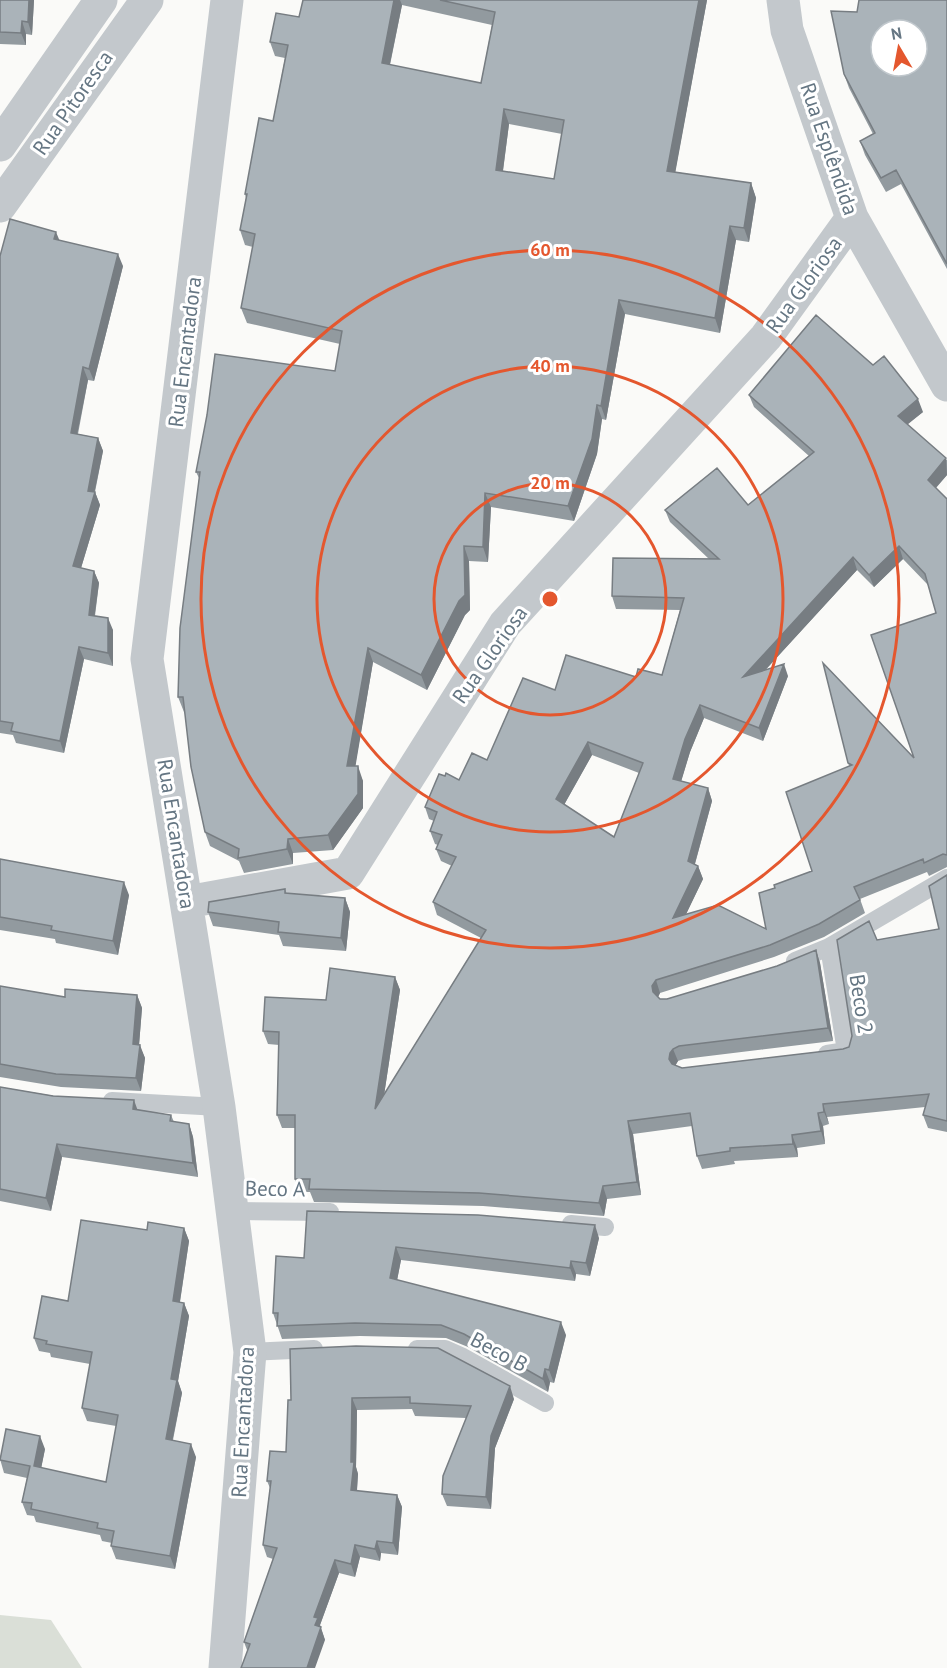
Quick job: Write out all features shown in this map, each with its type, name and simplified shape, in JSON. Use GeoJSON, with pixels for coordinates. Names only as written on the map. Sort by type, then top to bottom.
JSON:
{"type":"FeatureCollection","features":[{"type":"Feature","properties":{"kind":"street","name":"Rua Pitoresca"},"geometry":{"type":"LineString","coordinates":[[0,145],[101,0]]}},
{"type":"Feature","properties":{"kind":"street","name":"Rua Pitoresca"},"geometry":{"type":"LineString","coordinates":[[0,206],[147,0]]}},
{"type":"Feature","properties":{"kind":"street","name":"Rua Encantadora"},"geometry":{"type":"LineString","coordinates":[[225,1668],[250,1352],[219,1107],[147,659],[227,0]]}},
{"type":"Feature","properties":{"kind":"street","name":"Rua Esplêndida"},"geometry":{"type":"LineString","coordinates":[[783,0],[787,30],[852,218],[947,385]]}},
{"type":"Feature","properties":{"kind":"street","name":"Rua Gloriosa"},"geometry":{"type":"LineString","coordinates":[[187,902],[348,873],[505,624],[765,337],[852,218]]}},
{"type":"Feature","properties":{"kind":"lane"},"geometry":{"type":"LineString","coordinates":[[778,968],[829,947],[947,878]]}},
{"type":"Feature","properties":{"kind":"lane","name":"Beco 2"},"geometry":{"type":"LineString","coordinates":[[812,1055],[846,1051],[829,947]]}},
{"type":"Feature","properties":{"kind":"lane"},"geometry":{"type":"LineString","coordinates":[[94,1100],[219,1107]]}},
{"type":"Feature","properties":{"kind":"lane","name":"Beco A"},"geometry":{"type":"LineString","coordinates":[[232,1211],[344,1213]]}},
{"type":"Feature","properties":{"kind":"lane"},"geometry":{"type":"LineString","coordinates":[[549,1222],[605,1227]]}},
{"type":"Feature","properties":{"kind":"lane","name":"Beco B"},"geometry":{"type":"LineString","coordinates":[[402,1348],[445,1349],[545,1403]]}},
{"type":"Feature","properties":{"kind":"lane"},"geometry":{"type":"LineString","coordinates":[[250,1352],[327,1349]]}},
{"type":"Feature","properties":{"kind":"shaded area"},"geometry":{"type":"Polygon","coordinates":[[[0,1615],[51,1620],[82,1668],[0,1668],[0,1615]]]}},
{"type":"Feature","properties":{"kind":"building"},"geometry":{"type":"Polygon","coordinates":[[[0,0],[29,0],[28,22],[22,21],[21,33],[0,32],[0,0]]]}},
{"type":"Feature","properties":{"kind":"building"},"geometry":{"type":"Polygon","coordinates":[[[303,0],[394,0],[382,63],[481,83],[495,12],[440,0],[699,0],[667,171],[751,183],[744,228],[730,226],[715,318],[619,300],[601,406],[597,405],[592,439],[568,506],[485,493],[483,547],[464,546],[465,595],[459,601],[421,675],[368,648],[347,766],[358,766],[358,794],[328,835],[288,839],[287,849],[238,858],[239,849],[205,832],[191,767],[183,697],[178,697],[180,628],[200,472],[196,472],[215,354],[335,371],[342,331],[241,308],[255,234],[240,230],[247,194],[245,194],[259,118],[273,121],[288,45],[270,42],[276,13],[299,17],[303,0]],[[504,109],[496,170],[554,179],[564,120],[504,109]]]}},
{"type":"Feature","properties":{"kind":"building"},"geometry":{"type":"Polygon","coordinates":[[[859,0],[947,0],[947,264],[896,170],[881,178],[860,141],[875,133],[844,74],[831,11],[857,12],[859,0]]]}},
{"type":"Feature","properties":{"kind":"building"},"geometry":{"type":"Polygon","coordinates":[[[10,219],[56,232],[54,239],[118,254],[89,369],[83,367],[71,433],[98,438],[88,491],[95,492],[73,566],[94,571],[89,615],[108,618],[108,653],[79,647],[60,741],[11,731],[13,723],[0,721],[0,256],[10,219]]]}},
{"type":"Feature","properties":{"kind":"building"},"geometry":{"type":"Polygon","coordinates":[[[816,315],[873,365],[884,356],[918,399],[898,416],[946,458],[928,480],[947,499],[947,855],[943,854],[924,863],[923,859],[854,887],[860,900],[819,924],[770,945],[656,980],[652,986],[653,992],[660,999],[667,999],[777,966],[816,950],[828,1028],[679,1046],[673,1049],[669,1059],[672,1064],[682,1068],[849,1047],[852,1036],[837,940],[869,921],[877,940],[939,929],[929,886],[947,875],[947,1121],[923,1115],[929,1094],[823,1104],[824,1112],[818,1113],[821,1131],[792,1135],[793,1144],[730,1148],[730,1151],[697,1156],[690,1113],[628,1121],[637,1182],[603,1186],[599,1203],[479,1193],[309,1189],[310,1179],[295,1179],[295,1115],[277,1115],[279,1032],[263,1031],[265,997],[326,1000],[330,968],[395,977],[375,1109],[486,930],[433,902],[456,857],[436,849],[442,835],[430,831],[437,812],[425,807],[439,774],[445,776],[446,773],[459,780],[472,753],[487,760],[523,678],[555,690],[566,655],[636,677],[638,669],[662,675],[684,598],[612,596],[613,558],[719,559],[665,510],[717,468],[748,505],[814,452],[749,395],[816,315]],[[899,546],[869,575],[853,557],[743,677],[784,664],[759,728],[700,705],[685,739],[673,779],[708,788],[688,861],[698,866],[673,918],[718,905],[766,929],[759,893],[812,871],[786,792],[852,765],[848,763],[823,663],[914,758],[871,635],[936,613],[925,574],[899,546]],[[588,742],[556,799],[614,837],[643,763],[588,742]]]}},
{"type":"Feature","properties":{"kind":"building"},"geometry":{"type":"Polygon","coordinates":[[[0,859],[124,882],[113,941],[51,930],[52,926],[0,917],[0,859]]]}},
{"type":"Feature","properties":{"kind":"building"},"geometry":{"type":"Polygon","coordinates":[[[285,889],[285,893],[345,898],[341,938],[278,932],[279,922],[208,912],[209,902],[285,889]]]}},
{"type":"Feature","properties":{"kind":"building"},"geometry":{"type":"Polygon","coordinates":[[[0,986],[65,997],[65,989],[137,995],[133,1044],[140,1045],[136,1078],[56,1074],[0,1064],[0,986]]]}},
{"type":"Feature","properties":{"kind":"building"},"geometry":{"type":"Polygon","coordinates":[[[0,1087],[53,1096],[134,1100],[133,1109],[171,1115],[170,1121],[189,1124],[193,1163],[57,1144],[46,1198],[0,1189],[0,1087]]]}},
{"type":"Feature","properties":{"kind":"building"},"geometry":{"type":"Polygon","coordinates":[[[307,1211],[478,1215],[595,1225],[586,1263],[571,1261],[570,1268],[396,1247],[390,1278],[561,1322],[549,1370],[545,1369],[543,1379],[464,1334],[441,1325],[355,1323],[277,1326],[278,1313],[273,1313],[276,1256],[304,1258],[307,1211]]]}},
{"type":"Feature","properties":{"kind":"building"},"geometry":{"type":"Polygon","coordinates":[[[81,1220],[147,1230],[148,1222],[184,1228],[173,1301],[184,1303],[171,1379],[177,1380],[166,1439],[191,1444],[170,1556],[111,1546],[114,1531],[97,1528],[98,1523],[31,1509],[32,1503],[22,1502],[30,1466],[0,1460],[6,1429],[40,1436],[34,1466],[106,1482],[118,1415],[82,1408],[92,1352],[46,1344],[47,1341],[34,1338],[42,1296],[68,1301],[81,1220]]]}},
{"type":"Feature","properties":{"kind":"building"},"geometry":{"type":"Polygon","coordinates":[[[356,1346],[438,1348],[510,1386],[491,1436],[486,1497],[442,1494],[443,1476],[471,1406],[410,1403],[410,1397],[352,1398],[351,1462],[354,1462],[351,1490],[397,1495],[393,1543],[377,1541],[375,1549],[355,1545],[351,1564],[335,1560],[314,1617],[318,1618],[315,1625],[321,1627],[307,1668],[241,1668],[250,1644],[244,1642],[277,1548],[263,1545],[271,1481],[267,1481],[270,1451],[286,1452],[288,1400],[291,1400],[290,1349],[356,1346]]]}}]}
